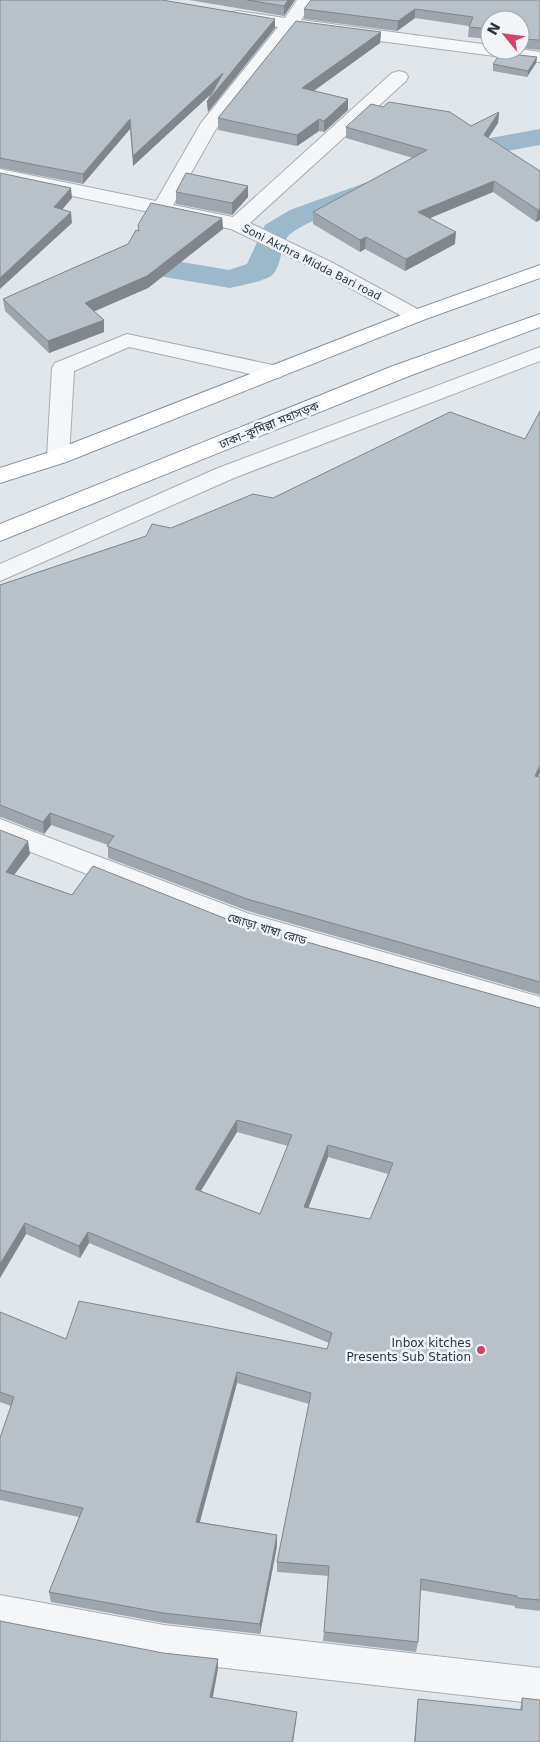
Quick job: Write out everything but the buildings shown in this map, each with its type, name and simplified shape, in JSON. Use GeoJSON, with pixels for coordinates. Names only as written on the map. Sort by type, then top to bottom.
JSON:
{"type":"FeatureCollection","features":[{"type":"Feature","properties":{"kind":"highway"},"geometry":{"type":"LineString","coordinates":[[416,316],[540,255]]}},
{"type":"Feature","properties":{"kind":"highway"},"geometry":{"type":"LineString","coordinates":[[0,476],[58,457],[416,316],[540,271]]}},
{"type":"Feature","properties":{"kind":"highway","name":"ঢাকা–কুমিল্লা মহাসড়ক"},"geometry":{"type":"LineString","coordinates":[[0,533],[401,371],[540,320]]}},
{"type":"Feature","properties":{"kind":"street"},"geometry":{"type":"LineString","coordinates":[[161,209],[208,127],[290,24],[306,0]]}},
{"type":"Feature","properties":{"kind":"street"},"geometry":{"type":"LineString","coordinates":[[222,13],[290,24],[540,57]]}},
{"type":"Feature","properties":{"kind":"street"},"geometry":{"type":"LineString","coordinates":[[238,225],[399,77]]}},
{"type":"Feature","properties":{"kind":"street","name":"Soni Akrhra Midda Bari road"},"geometry":{"type":"LineString","coordinates":[[0,175],[238,225],[324,266],[416,316]]}},
{"type":"Feature","properties":{"kind":"street"},"geometry":{"type":"LineString","coordinates":[[58,457],[63,368],[127,340],[274,372]]}},
{"type":"Feature","properties":{"kind":"street"},"geometry":{"type":"LineString","coordinates":[[0,573],[226,473],[540,353]]}},
{"type":"Feature","properties":{"kind":"street","name":"জোড়া খাম্বা রোড"},"geometry":{"type":"LineString","coordinates":[[0,829],[240,922],[540,1008]]}},
{"type":"Feature","properties":{"kind":"street"},"geometry":{"type":"LineString","coordinates":[[0,1612],[164,1643],[540,1686]]}},
{"type":"Feature","properties":{"kind":"waterway"},"geometry":{"type":"LineString","coordinates":[[446,162],[489,146],[540,137]]}},
{"type":"Feature","properties":{"kind":"waterway"},"geometry":{"type":"LineString","coordinates":[[117,260],[230,279],[260,270],[275,231],[300,216],[373,189]]}},
{"type":"Feature","properties":{"kind":"place","name":"Inbox kitches Presents Sub Station"},"geometry":{"type":"Point","coordinates":[481,1350]}}]}
